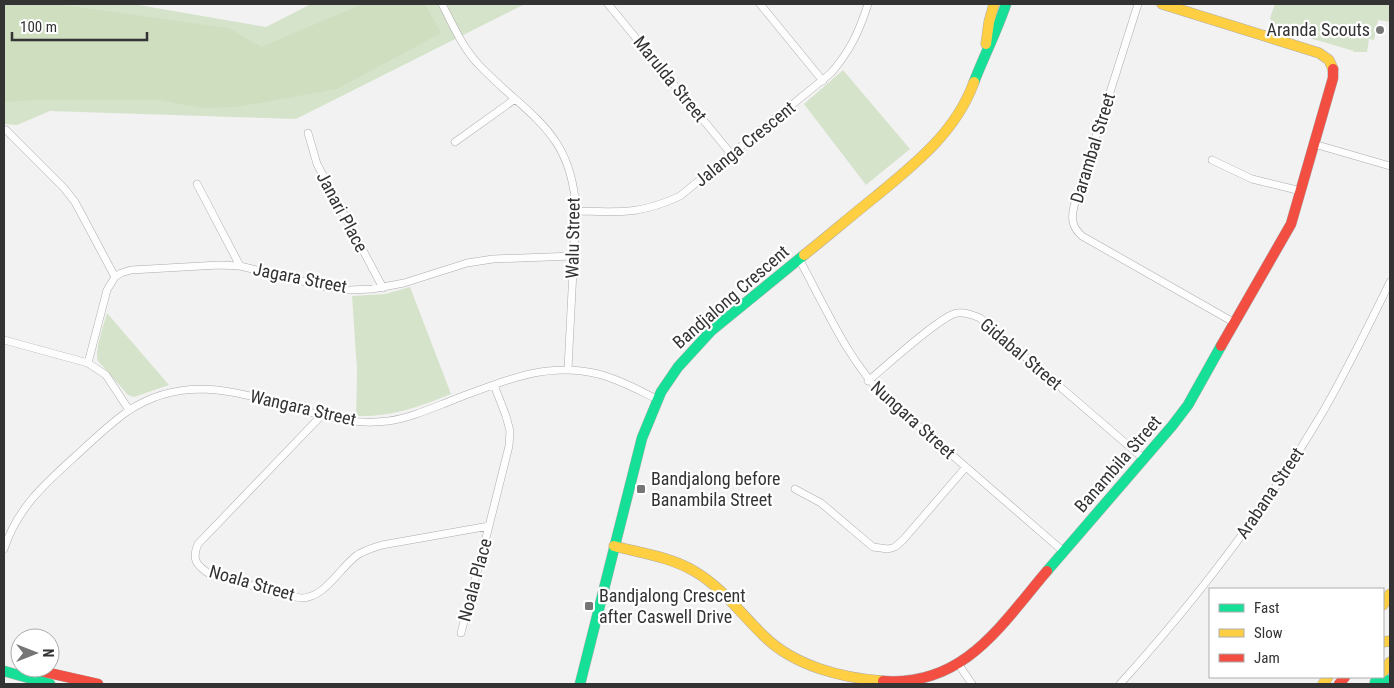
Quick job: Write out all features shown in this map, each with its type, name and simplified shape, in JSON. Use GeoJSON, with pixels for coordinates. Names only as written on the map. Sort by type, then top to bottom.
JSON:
{"type":"FeatureCollection","features":[{"type":"Feature","properties":{"kind":"main road","name":"Bandjalong Crescent"},"geometry":{"type":"LineString","coordinates":[[985,53],[989,22],[994,4]]}},
{"type":"Feature","properties":{"kind":"main road","name":"Bandjalong Crescent"},"geometry":{"type":"LineString","coordinates":[[580,684],[642,438],[657,399],[669,378],[692,348],[711,331],[914,165],[934,146],[959,114],[971,91],[1006,4]]}},
{"type":"Feature","properties":{"kind":"main road","name":"Banambila Street"},"geometry":{"type":"LineString","coordinates":[[614,546],[665,559],[694,571],[718,588],[775,647],[792,658],[810,666],[863,680],[893,684],[923,681],[959,665],[981,648],[1144,459],[1188,405],[1291,224],[1301,191],[1334,72],[1331,62],[1319,53],[1162,4]]}},
{"type":"Feature","properties":{"kind":"main road"},"geometry":{"type":"LineString","coordinates":[[4,671],[50,684]]}},
{"type":"Feature","properties":{"kind":"main road"},"geometry":{"type":"LineString","coordinates":[[60,675],[98,684]]}},
{"type":"Feature","properties":{"kind":"main road"},"geometry":{"type":"LineString","coordinates":[[1376,681],[1390,680]]}},
{"type":"Feature","properties":{"kind":"street","name":"Walu Street"},"geometry":{"type":"LineString","coordinates":[[442,4],[472,58],[535,116],[550,133],[562,151],[573,180],[576,211],[568,369]]}},
{"type":"Feature","properties":{"kind":"street","name":"Marulda Street"},"geometry":{"type":"LineString","coordinates":[[608,4],[732,155]]}},
{"type":"Feature","properties":{"kind":"street"},"geometry":{"type":"LineString","coordinates":[[760,4],[823,80]]}},
{"type":"Feature","properties":{"kind":"street","name":"Jalanga Crescent"},"geometry":{"type":"LineString","coordinates":[[576,211],[622,212],[642,210],[662,204],[687,190],[823,80],[844,58],[855,40],[868,4]]}},
{"type":"Feature","properties":{"kind":"street","name":"Darambal Street"},"geometry":{"type":"LineString","coordinates":[[1138,4],[1074,206],[1072,222],[1082,236],[1234,323]]}},
{"type":"Feature","properties":{"kind":"street"},"geometry":{"type":"LineString","coordinates":[[455,142],[515,99]]}},
{"type":"Feature","properties":{"kind":"street"},"geometry":{"type":"LineString","coordinates":[[6,130],[64,188],[75,202],[115,277],[107,290],[88,363]]}},
{"type":"Feature","properties":{"kind":"street","name":"Janari Place"},"geometry":{"type":"LineString","coordinates":[[308,133],[317,164],[383,288]]}},
{"type":"Feature","properties":{"kind":"street"},"geometry":{"type":"LineString","coordinates":[[1314,144],[1390,166]]}},
{"type":"Feature","properties":{"kind":"street"},"geometry":{"type":"LineString","coordinates":[[1212,160],[1252,179],[1301,191]]}},
{"type":"Feature","properties":{"kind":"street"},"geometry":{"type":"LineString","coordinates":[[197,184],[240,266]]}},
{"type":"Feature","properties":{"kind":"street","name":"Jagara Street"},"geometry":{"type":"LineString","coordinates":[[115,277],[120,273],[131,270],[218,265],[240,266],[327,288],[349,290],[383,288],[467,263],[493,259],[574,256]]}},
{"type":"Feature","properties":{"kind":"street","name":"Nungara Street"},"geometry":{"type":"LineString","coordinates":[[799,259],[868,381],[1064,552]]}},
{"type":"Feature","properties":{"kind":"street","name":"Arabana Street"},"geometry":{"type":"LineString","coordinates":[[1120,684],[1197,595],[1264,504],[1324,409],[1360,345],[1390,282]]}},
{"type":"Feature","properties":{"kind":"street","name":"Gidabal Street"},"geometry":{"type":"LineString","coordinates":[[868,381],[942,320],[958,313],[967,313],[980,318],[1144,459]]}},
{"type":"Feature","properties":{"kind":"street"},"geometry":{"type":"LineString","coordinates":[[4,340],[88,363],[106,376],[129,410]]}},
{"type":"Feature","properties":{"kind":"street","name":"Wangara Street"},"geometry":{"type":"LineString","coordinates":[[4,549],[9,534],[20,513],[38,491],[108,426],[129,410],[148,400],[168,393],[201,389],[223,390],[347,422],[368,423],[398,419],[529,373],[568,369],[607,377],[657,399]]}},
{"type":"Feature","properties":{"kind":"street"},"geometry":{"type":"LineString","coordinates":[[489,526],[510,446],[508,424],[494,384]]}},
{"type":"Feature","properties":{"kind":"street","name":"Noala Street"},"geometry":{"type":"LineString","coordinates":[[322,416],[201,541],[195,554],[196,562],[200,568],[211,575],[300,598],[308,598],[318,594],[357,555],[369,549],[489,526]]}},
{"type":"Feature","properties":{"kind":"street"},"geometry":{"type":"LineString","coordinates":[[795,489],[821,503],[874,547],[888,549],[903,540],[966,467]]}},
{"type":"Feature","properties":{"kind":"street","name":"Noala Place"},"geometry":{"type":"LineString","coordinates":[[461,633],[489,526]]}},
{"type":"Feature","properties":{"kind":"street"},"geometry":{"type":"LineString","coordinates":[[959,665],[972,684]]}},
{"type":"Feature","properties":{"kind":"green space"},"geometry":{"type":"Polygon","coordinates":[[[4,4],[133,4],[266,27],[311,4],[525,4],[296,119],[50,111],[17,125],[4,124],[4,4]]]}},
{"type":"Feature","properties":{"kind":"green space"},"geometry":{"type":"Polygon","coordinates":[[[4,4],[55,4],[229,28],[261,47],[363,4],[425,4],[441,33],[337,89],[237,107],[202,108],[158,100],[37,100],[4,102],[4,4]]]}},
{"type":"Feature","properties":{"kind":"green space"},"geometry":{"type":"Polygon","coordinates":[[[1275,4],[1390,4],[1390,22],[1378,20],[1374,40],[1369,39],[1367,52],[1353,52],[1273,25],[1270,18],[1275,4]]]}},
{"type":"Feature","properties":{"kind":"green space"},"geometry":{"type":"Polygon","coordinates":[[[843,70],[910,149],[866,185],[804,104],[843,70]]]}},
{"type":"Feature","properties":{"kind":"green space"},"geometry":{"type":"Polygon","coordinates":[[[410,287],[451,394],[394,413],[356,416],[357,370],[352,296],[385,294],[410,287]]]}},
{"type":"Feature","properties":{"kind":"green space"},"geometry":{"type":"Polygon","coordinates":[[[107,313],[169,385],[134,397],[128,395],[98,361],[98,344],[107,313]]]}},
{"type":"Feature","properties":{"kind":"traffic: fast"},"geometry":{"type":"LineString","coordinates":[[974,82],[1006,4]]}},
{"type":"Feature","properties":{"kind":"traffic: fast"},"geometry":{"type":"LineString","coordinates":[[580,684],[642,438],[661,392],[678,367],[711,331],[804,255]]}},
{"type":"Feature","properties":{"kind":"traffic: fast"},"geometry":{"type":"LineString","coordinates":[[1047,571],[1172,426],[1188,405],[1221,346]]}},
{"type":"Feature","properties":{"kind":"traffic: fast"},"geometry":{"type":"LineString","coordinates":[[4,671],[50,684]]}},
{"type":"Feature","properties":{"kind":"traffic: fast"},"geometry":{"type":"LineString","coordinates":[[1375,682],[1390,680]]}},
{"type":"Feature","properties":{"kind":"traffic: slow"},"geometry":{"type":"LineString","coordinates":[[986,44],[994,4]]}},
{"type":"Feature","properties":{"kind":"traffic: slow"},"geometry":{"type":"LineString","coordinates":[[1162,4],[1319,53],[1329,60],[1333,69]]}},
{"type":"Feature","properties":{"kind":"traffic: slow"},"geometry":{"type":"LineString","coordinates":[[804,255],[905,172],[933,146],[957,116],[974,82]]}},
{"type":"Feature","properties":{"kind":"traffic: slow"},"geometry":{"type":"LineString","coordinates":[[614,546],[665,559],[685,566],[704,577],[764,636],[789,655],[804,663],[851,677],[883,681]]}},
{"type":"Feature","properties":{"kind":"traffic: slow"},"geometry":{"type":"LineString","coordinates":[[1384,603],[1390,594]]}},
{"type":"Feature","properties":{"kind":"traffic: slow"},"geometry":{"type":"LineString","coordinates":[[1384,642],[1390,641]]}},
{"type":"Feature","properties":{"kind":"traffic: slow"},"geometry":{"type":"LineString","coordinates":[[1384,671],[1390,662]]}},
{"type":"Feature","properties":{"kind":"traffic: slow"},"geometry":{"type":"LineString","coordinates":[[1323,684],[1327,678]]}},
{"type":"Feature","properties":{"kind":"traffic: jam"},"geometry":{"type":"LineString","coordinates":[[1221,346],[1291,224],[1333,78],[1333,69]]}},
{"type":"Feature","properties":{"kind":"traffic: jam"},"geometry":{"type":"LineString","coordinates":[[883,681],[911,680],[936,674],[958,663],[978,649],[996,631],[1047,571]]}},
{"type":"Feature","properties":{"kind":"traffic: jam"},"geometry":{"type":"LineString","coordinates":[[60,675],[98,684]]}},
{"type":"Feature","properties":{"kind":"traffic: jam"},"geometry":{"type":"LineString","coordinates":[[1339,684],[1344,678]]}},
{"type":"Feature","properties":{"kind":"place","name":"Aranda Scouts"},"geometry":{"type":"Point","coordinates":[1380,30]}},
{"type":"Feature","properties":{"kind":"place","name":"Bandjalong before Banambila Street"},"geometry":{"type":"Point","coordinates":[641,489]}},
{"type":"Feature","properties":{"kind":"place","name":"Bandjalong Crescent after Caswell Drive"},"geometry":{"type":"Point","coordinates":[589,606]}}]}
